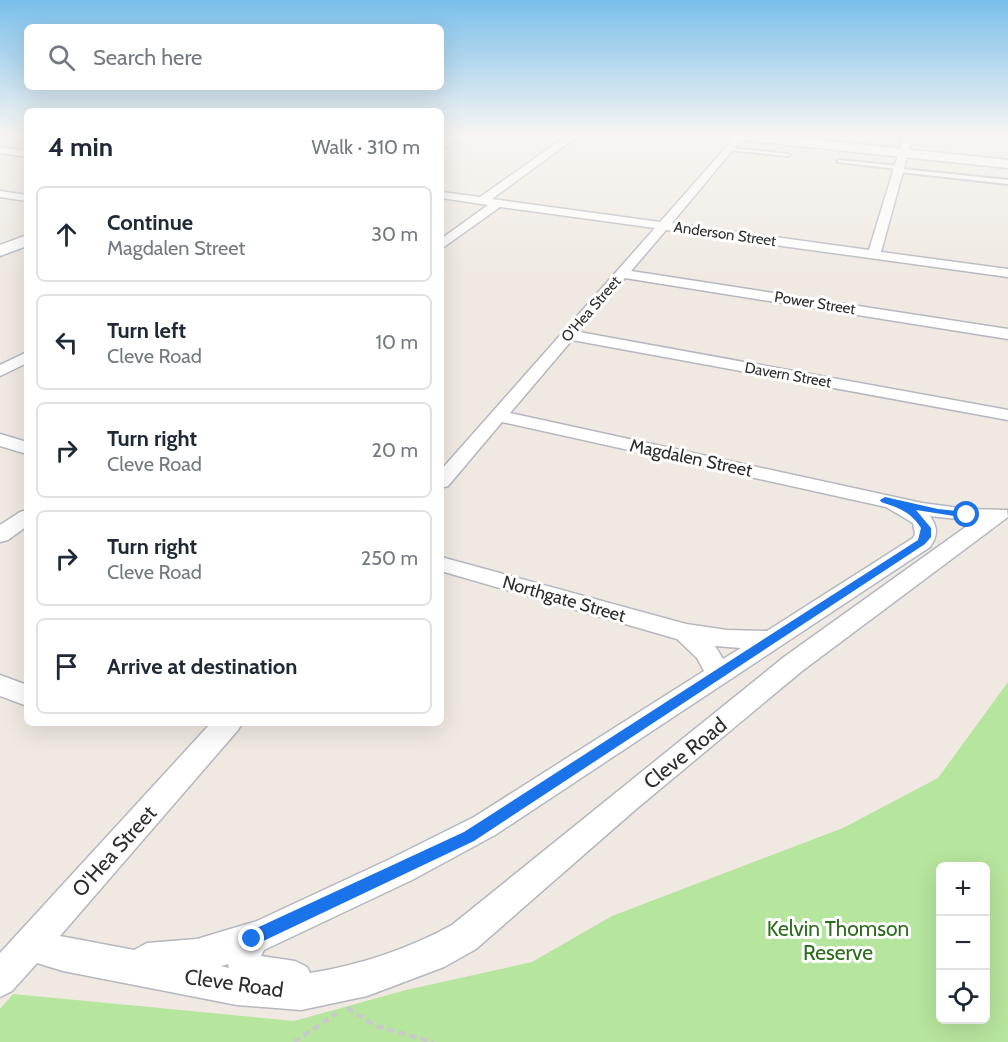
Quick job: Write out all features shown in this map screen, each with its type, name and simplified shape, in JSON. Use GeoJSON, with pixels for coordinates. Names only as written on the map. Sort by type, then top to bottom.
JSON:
{"type":"FeatureCollection","features":[{"type":"Feature","properties":{"kind":"street"},"geometry":{"type":"LineString","coordinates":[[482,201],[506,184]]}},
{"type":"Feature","properties":{"kind":"street","name":"O'Hea Street"},"geometry":{"type":"LineString","coordinates":[[444,479],[698,184]]}},
{"type":"Feature","properties":{"kind":"street"},"geometry":{"type":"LineString","coordinates":[[874,254],[895,184]]}},
{"type":"Feature","properties":{"kind":"street"},"geometry":{"type":"LineString","coordinates":[[0,194],[24,198]]}},
{"type":"Feature","properties":{"kind":"street","name":"Anderson Street"},"geometry":{"type":"LineString","coordinates":[[444,195],[1008,273]]}},
{"type":"Feature","properties":{"kind":"street"},"geometry":{"type":"LineString","coordinates":[[444,242],[498,203]]}},
{"type":"Feature","properties":{"kind":"street","name":"Power Street"},"geometry":{"type":"LineString","coordinates":[[621,273],[1008,333]]}},
{"type":"Feature","properties":{"kind":"street","name":"Davern Street"},"geometry":{"type":"LineString","coordinates":[[569,335],[1008,415]]}},
{"type":"Feature","properties":{"kind":"street"},"geometry":{"type":"LineString","coordinates":[[0,371],[24,359]]}},
{"type":"Feature","properties":{"kind":"street","name":"Magdalen Street"},"geometry":{"type":"LineString","coordinates":[[498,416],[952,514],[1004,510]]}},
{"type":"Feature","properties":{"kind":"street"},"geometry":{"type":"LineString","coordinates":[[0,441],[24,447]]}},
{"type":"Feature","properties":{"kind":"street","name":"Cleve Road"},"geometry":{"type":"LineString","coordinates":[[100,960],[187,959],[225,950],[469,837],[922,542],[926,537],[926,528],[918,515],[906,507],[885,500]]}},
{"type":"Feature","properties":{"kind":"street","name":"Cleve Road"},"geometry":{"type":"LineString","coordinates":[[30,945],[63,954],[237,987],[301,992],[367,978],[432,955],[464,937],[625,801],[708,736],[793,664],[1004,510]]}},
{"type":"Feature","properties":{"kind":"street"},"geometry":{"type":"LineString","coordinates":[[0,535],[24,518]]}},
{"type":"Feature","properties":{"kind":"street","name":"Northgate Street"},"geometry":{"type":"LineString","coordinates":[[444,565],[686,633],[727,639],[772,640]]}},
{"type":"Feature","properties":{"kind":"street","name":"Northgate Street"},"geometry":{"type":"LineString","coordinates":[[686,633],[706,652],[717,675]]}},
{"type":"Feature","properties":{"kind":"street"},"geometry":{"type":"LineString","coordinates":[[0,685],[24,695]]}},
{"type":"Feature","properties":{"kind":"street","name":"O'Hea Street"},"geometry":{"type":"LineString","coordinates":[[0,979],[225,726]]}},
{"type":"Feature","properties":{"kind":"street","name":"Cleve Road"},"geometry":{"type":"LineString","coordinates":[[252,939],[242,960],[244,966],[250,971],[267,976],[308,980],[367,978]]}},
{"type":"Feature","properties":{"kind":"path"},"geometry":{"type":"LineString","coordinates":[[294,1042],[346,1007],[356,1016],[384,1028],[434,1042]]}},
{"type":"Feature","properties":{"kind":"green space","name":"Kelvin Thomson Reserve"},"geometry":{"type":"Polygon","coordinates":[[[1008,682],[1008,1042],[0,1042],[0,1009],[13,994],[294,1021],[406,990],[532,962],[612,916],[843,828],[938,778],[1008,682]]]}},
{"type":"Feature","properties":{"kind":"route"},"geometry":{"type":"LineString","coordinates":[[252,939],[469,837],[922,542],[926,537],[926,528],[918,515],[906,507],[885,500],[938,512],[967,515]]}}]}
